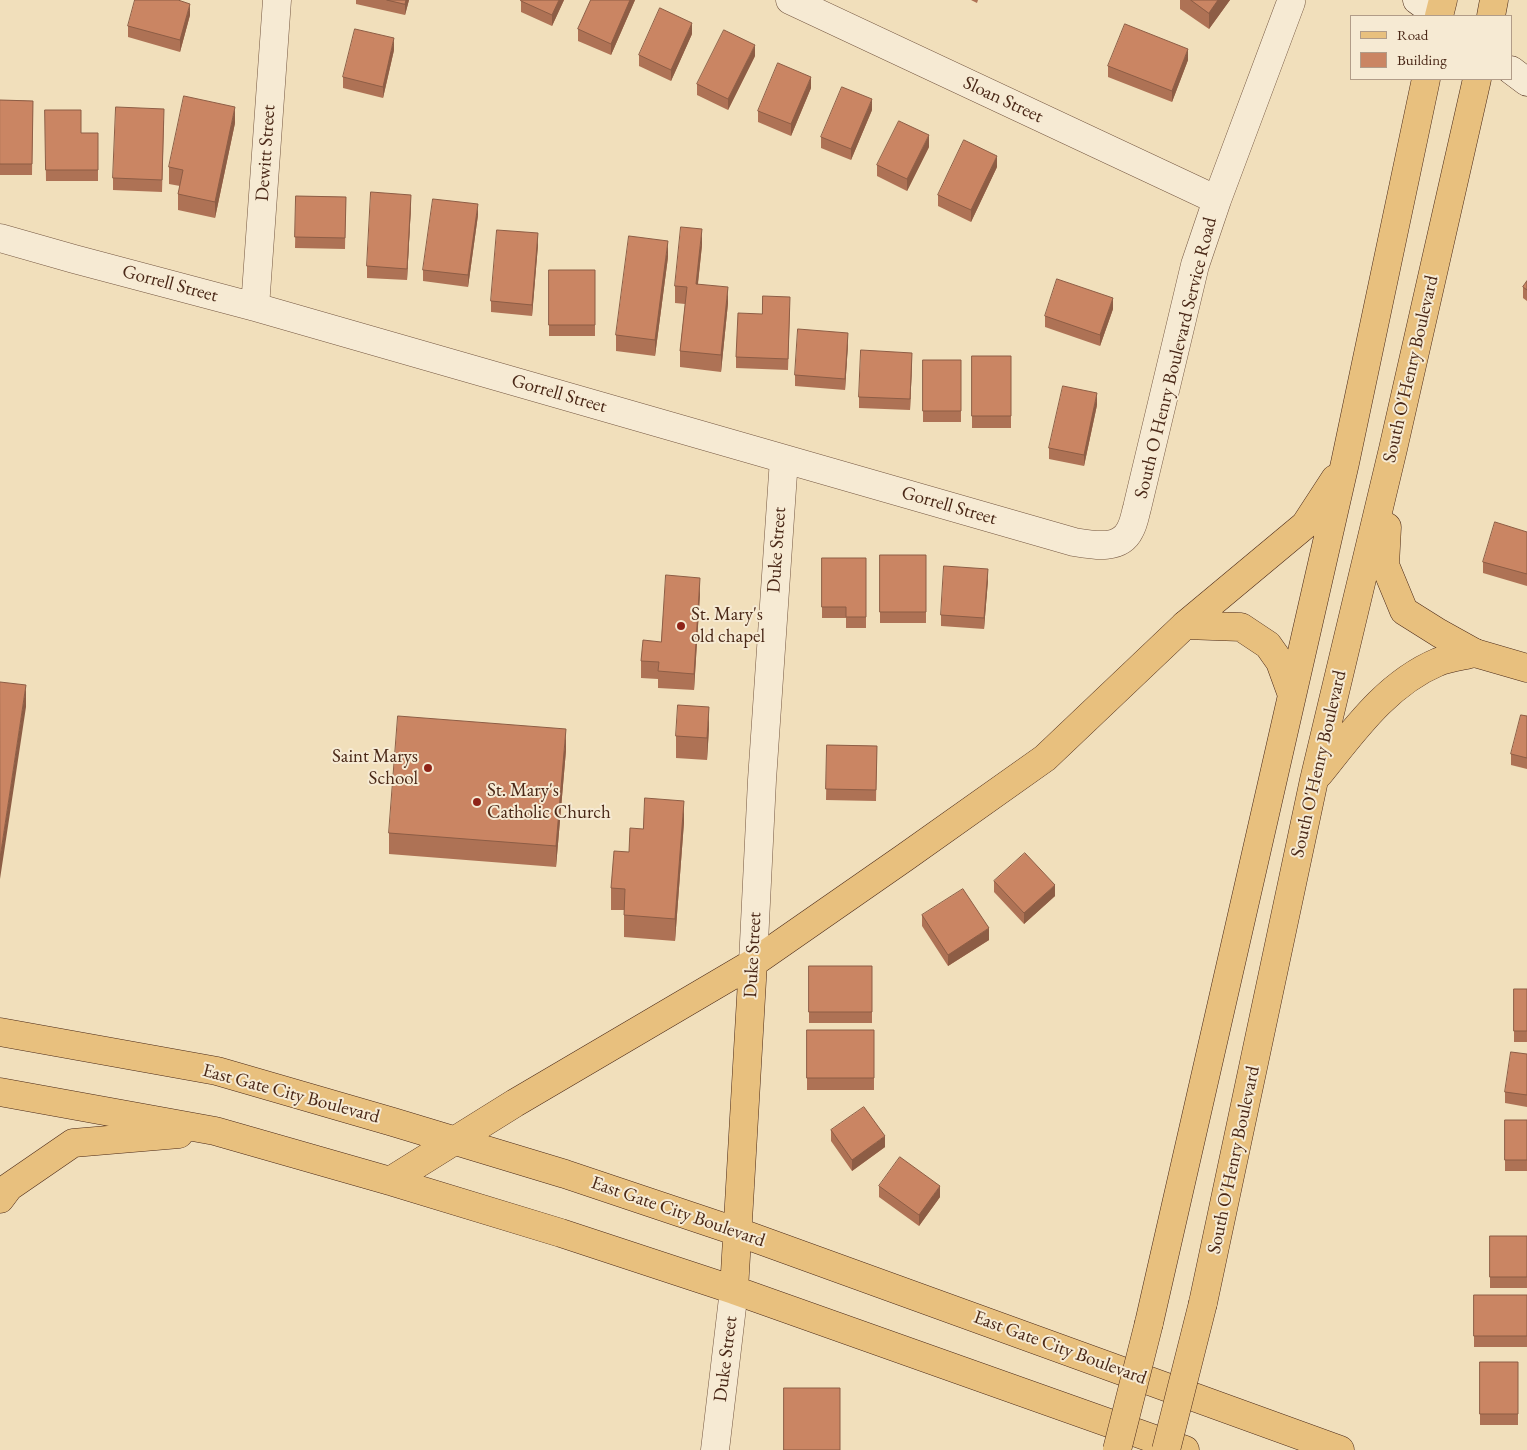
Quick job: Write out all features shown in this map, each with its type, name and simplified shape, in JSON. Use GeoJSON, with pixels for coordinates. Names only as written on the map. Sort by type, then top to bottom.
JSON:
{"type":"FeatureCollection","features":[{"type":"Feature","properties":{"kind":"main road"},"geometry":{"type":"LineString","coordinates":[[1439,15],[1443,0]]}},
{"type":"Feature","properties":{"kind":"main road"},"geometry":{"type":"LineString","coordinates":[[1491,15],[1494,0]]}},
{"type":"Feature","properties":{"kind":"main road"},"geometry":{"type":"LineString","coordinates":[[1118,1450],[1150,1323],[1345,463],[1426,80]]}},
{"type":"Feature","properties":{"kind":"main road","name":"South O'Henry Boulevard"},"geometry":{"type":"LineString","coordinates":[[1166,1450],[1203,1303],[1314,780],[1393,450],[1476,80]]}},
{"type":"Feature","properties":{"kind":"main road"},"geometry":{"type":"LineString","coordinates":[[1393,450],[1385,565],[1404,611],[1475,654],[1527,668]]}},
{"type":"Feature","properties":{"kind":"main road"},"geometry":{"type":"LineString","coordinates":[[390,1181],[514,1104],[753,963],[1045,758],[1185,625],[1305,525],[1345,463]]}},
{"type":"Feature","properties":{"kind":"main road"},"geometry":{"type":"LineString","coordinates":[[1185,625],[1241,627],[1268,645],[1280,662],[1292,695]]}},
{"type":"Feature","properties":{"kind":"main road"},"geometry":{"type":"LineString","coordinates":[[1314,780],[1373,708],[1407,678],[1438,662],[1475,654]]}},
{"type":"Feature","properties":{"kind":"main road","name":"Duke Street"},"geometry":{"type":"LineString","coordinates":[[734,1290],[753,963]]}},
{"type":"Feature","properties":{"kind":"main road","name":"East Gate City Boulevard"},"geometry":{"type":"LineString","coordinates":[[0,1032],[217,1072],[564,1174],[738,1232],[1340,1450]]}},
{"type":"Feature","properties":{"kind":"main road"},"geometry":{"type":"LineString","coordinates":[[0,1092],[215,1131],[390,1181],[561,1233],[734,1290],[1185,1450]]}},
{"type":"Feature","properties":{"kind":"main road"},"geometry":{"type":"LineString","coordinates":[[0,1199],[9,1187],[73,1143],[215,1131]]}},
{"type":"Feature","properties":{"kind":"street","name":"Dewitt Street"},"geometry":{"type":"LineString","coordinates":[[255,307],[277,0]]}},
{"type":"Feature","properties":{"kind":"street","name":"Sloan Street"},"geometry":{"type":"LineString","coordinates":[[790,0],[1216,200]]}},
{"type":"Feature","properties":{"kind":"street"},"geometry":{"type":"LineString","coordinates":[[1417,0],[1438,15]]}},
{"type":"Feature","properties":{"kind":"street","name":"South O Henry Boulevard Service Road"},"geometry":{"type":"LineString","coordinates":[[1119,543],[1130,532],[1137,508],[1195,265],[1216,200],[1291,2]]}},
{"type":"Feature","properties":{"kind":"street","name":"Gorrell Street"},"geometry":{"type":"LineString","coordinates":[[0,238],[255,307],[1074,542],[1098,546],[1119,543]]}},
{"type":"Feature","properties":{"kind":"street","name":"Duke Street"},"geometry":{"type":"LineString","coordinates":[[753,963],[762,780],[784,458]]}},
{"type":"Feature","properties":{"kind":"street","name":"Duke Street"},"geometry":{"type":"LineString","coordinates":[[715,1450],[734,1290]]}},
{"type":"Feature","properties":{"kind":"building"},"geometry":{"type":"Polygon","coordinates":[[[135,0],[178,0],[190,4],[180,40],[128,26],[135,0]]]}},
{"type":"Feature","properties":{"kind":"building"},"geometry":{"type":"Polygon","coordinates":[[[387,0],[406,0],[405,4],[387,0]]]}},
{"type":"Feature","properties":{"kind":"building"},"geometry":{"type":"Polygon","coordinates":[[[521,0],[559,0],[552,15],[521,0]]]}},
{"type":"Feature","properties":{"kind":"building"},"geometry":{"type":"Polygon","coordinates":[[[591,0],[630,0],[611,44],[578,29],[591,0]]]}},
{"type":"Feature","properties":{"kind":"building"},"geometry":{"type":"Polygon","coordinates":[[[1191,0],[1218,0],[1209,13],[1191,0]]]}},
{"type":"Feature","properties":{"kind":"building"},"geometry":{"type":"Polygon","coordinates":[[[660,8],[692,23],[671,70],[639,55],[660,8]]]}},
{"type":"Feature","properties":{"kind":"building"},"geometry":{"type":"Polygon","coordinates":[[[1125,24],[1188,49],[1172,91],[1108,66],[1125,24]]]}},
{"type":"Feature","properties":{"kind":"building"},"geometry":{"type":"Polygon","coordinates":[[[355,29],[394,38],[383,87],[343,77],[355,29]]]}},
{"type":"Feature","properties":{"kind":"building"},"geometry":{"type":"Polygon","coordinates":[[[724,30],[755,45],[728,99],[697,84],[724,30]]]}},
{"type":"Feature","properties":{"kind":"building"},"geometry":{"type":"Polygon","coordinates":[[[778,63],[811,77],[791,124],[758,111],[778,63]]]}},
{"type":"Feature","properties":{"kind":"building"},"geometry":{"type":"Polygon","coordinates":[[[842,87],[872,99],[851,149],[821,137],[842,87]]]}},
{"type":"Feature","properties":{"kind":"building"},"geometry":{"type":"Polygon","coordinates":[[[184,96],[235,107],[215,202],[178,194],[183,170],[169,167],[184,96]]]}},
{"type":"Feature","properties":{"kind":"building"},"geometry":{"type":"Polygon","coordinates":[[[0,100],[33,101],[32,164],[0,164],[0,100]]]}},
{"type":"Feature","properties":{"kind":"building"},"geometry":{"type":"Polygon","coordinates":[[[116,107],[164,109],[162,180],[113,178],[116,107]]]}},
{"type":"Feature","properties":{"kind":"building"},"geometry":{"type":"Polygon","coordinates":[[[45,110],[81,110],[81,133],[98,133],[98,170],[46,170],[45,110]]]}},
{"type":"Feature","properties":{"kind":"building"},"geometry":{"type":"Polygon","coordinates":[[[899,121],[929,135],[907,179],[877,165],[899,121]]]}},
{"type":"Feature","properties":{"kind":"building"},"geometry":{"type":"Polygon","coordinates":[[[964,140],[997,156],[971,210],[938,195],[964,140]]]}},
{"type":"Feature","properties":{"kind":"building"},"geometry":{"type":"Polygon","coordinates":[[[371,192],[411,195],[407,269],[367,266],[371,192]]]}},
{"type":"Feature","properties":{"kind":"building"},"geometry":{"type":"Polygon","coordinates":[[[296,196],[346,197],[345,238],[295,237],[296,196]]]}},
{"type":"Feature","properties":{"kind":"building"},"geometry":{"type":"Polygon","coordinates":[[[433,199],[478,204],[468,275],[423,270],[433,199]]]}},
{"type":"Feature","properties":{"kind":"building"},"geometry":{"type":"Polygon","coordinates":[[[681,227],[702,229],[696,284],[728,287],[721,355],[680,351],[687,287],[675,286],[681,227]]]}},
{"type":"Feature","properties":{"kind":"building"},"geometry":{"type":"Polygon","coordinates":[[[497,230],[538,233],[532,305],[491,301],[497,230]]]}},
{"type":"Feature","properties":{"kind":"building"},"geometry":{"type":"Polygon","coordinates":[[[629,236],[668,241],[655,340],[616,335],[629,236]]]}},
{"type":"Feature","properties":{"kind":"building"},"geometry":{"type":"Polygon","coordinates":[[[549,270],[595,270],[595,325],[549,325],[549,270]]]}},
{"type":"Feature","properties":{"kind":"building"},"geometry":{"type":"Polygon","coordinates":[[[1057,279],[1113,298],[1100,335],[1045,316],[1057,279]]]}},
{"type":"Feature","properties":{"kind":"building"},"geometry":{"type":"Polygon","coordinates":[[[1527,281],[1527,290],[1523,287],[1527,281]]]}},
{"type":"Feature","properties":{"kind":"building"},"geometry":{"type":"Polygon","coordinates":[[[763,296],[790,297],[788,359],[736,357],[738,313],[762,314],[763,296]]]}},
{"type":"Feature","properties":{"kind":"building"},"geometry":{"type":"Polygon","coordinates":[[[798,329],[848,333],[845,379],[795,375],[798,329]]]}},
{"type":"Feature","properties":{"kind":"building"},"geometry":{"type":"Polygon","coordinates":[[[861,350],[912,353],[910,399],[859,397],[861,350]]]}},
{"type":"Feature","properties":{"kind":"building"},"geometry":{"type":"Polygon","coordinates":[[[972,356],[1011,356],[1011,416],[972,416],[972,356]]]}},
{"type":"Feature","properties":{"kind":"building"},"geometry":{"type":"Polygon","coordinates":[[[923,360],[961,360],[961,411],[923,411],[923,360]]]}},
{"type":"Feature","properties":{"kind":"building"},"geometry":{"type":"Polygon","coordinates":[[[1063,386],[1097,393],[1084,455],[1049,448],[1063,386]]]}},
{"type":"Feature","properties":{"kind":"building"},"geometry":{"type":"Polygon","coordinates":[[[1495,522],[1527,532],[1527,574],[1483,562],[1495,522]]]}},
{"type":"Feature","properties":{"kind":"building"},"geometry":{"type":"Polygon","coordinates":[[[880,555],[926,555],[926,612],[880,612],[880,555]]]}},
{"type":"Feature","properties":{"kind":"building"},"geometry":{"type":"Polygon","coordinates":[[[822,558],[866,558],[866,617],[846,617],[846,607],[822,607],[822,558]]]}},
{"type":"Feature","properties":{"kind":"building"},"geometry":{"type":"Polygon","coordinates":[[[944,566],[988,569],[984,618],[941,615],[944,566]]]}},
{"type":"Feature","properties":{"kind":"building","name":"St. Mary's old chapel"},"geometry":{"type":"Polygon","coordinates":[[[666,575],[700,578],[694,674],[658,671],[659,662],[641,661],[643,640],[661,642],[666,575]]]}},
{"type":"Feature","properties":{"kind":"building"},"geometry":{"type":"Polygon","coordinates":[[[0,682],[26,685],[0,858],[0,682]]]}},
{"type":"Feature","properties":{"kind":"building"},"geometry":{"type":"Polygon","coordinates":[[[678,705],[709,707],[707,738],[676,736],[678,705]]]}},
{"type":"Feature","properties":{"kind":"building"},"geometry":{"type":"Polygon","coordinates":[[[1521,715],[1527,716],[1527,758],[1511,754],[1521,715]]]}},
{"type":"Feature","properties":{"kind":"building","name":"St. Mary's Catholic Church"},"geometry":{"type":"Polygon","coordinates":[[[398,716],[566,729],[556,846],[389,833],[398,716]]]}},
{"type":"Feature","properties":{"kind":"building"},"geometry":{"type":"Polygon","coordinates":[[[827,745],[877,746],[876,790],[826,789],[827,745]]]}},
{"type":"Feature","properties":{"kind":"building"},"geometry":{"type":"Polygon","coordinates":[[[645,798],[684,801],[675,919],[624,915],[625,889],[611,888],[614,851],[629,852],[630,828],[643,829],[645,798]]]}},
{"type":"Feature","properties":{"kind":"building"},"geometry":{"type":"Polygon","coordinates":[[[1025,853],[1055,885],[1024,913],[994,881],[1025,853]]]}},
{"type":"Feature","properties":{"kind":"building"},"geometry":{"type":"Polygon","coordinates":[[[963,889],[989,928],[948,955],[922,915],[963,889]]]}},
{"type":"Feature","properties":{"kind":"building"},"geometry":{"type":"Polygon","coordinates":[[[809,966],[872,966],[872,1012],[809,1012],[809,966]]]}},
{"type":"Feature","properties":{"kind":"building"},"geometry":{"type":"Polygon","coordinates":[[[1514,989],[1527,989],[1527,1031],[1514,1031],[1514,989]]]}},
{"type":"Feature","properties":{"kind":"building"},"geometry":{"type":"Polygon","coordinates":[[[807,1030],[874,1030],[874,1078],[807,1078],[807,1030]]]}},
{"type":"Feature","properties":{"kind":"building"},"geometry":{"type":"Polygon","coordinates":[[[1511,1052],[1527,1054],[1527,1095],[1505,1092],[1511,1052]]]}},
{"type":"Feature","properties":{"kind":"building"},"geometry":{"type":"Polygon","coordinates":[[[864,1107],[885,1136],[852,1160],[831,1130],[864,1107]]]}},
{"type":"Feature","properties":{"kind":"building"},"geometry":{"type":"Polygon","coordinates":[[[1505,1120],[1527,1120],[1527,1160],[1505,1160],[1505,1120]]]}},
{"type":"Feature","properties":{"kind":"building"},"geometry":{"type":"Polygon","coordinates":[[[900,1157],[940,1186],[919,1215],[879,1186],[900,1157]]]}},
{"type":"Feature","properties":{"kind":"building"},"geometry":{"type":"Polygon","coordinates":[[[1490,1236],[1527,1236],[1527,1277],[1490,1277],[1490,1236]]]}},
{"type":"Feature","properties":{"kind":"building"},"geometry":{"type":"Polygon","coordinates":[[[1474,1295],[1527,1295],[1527,1336],[1474,1336],[1474,1295]]]}},
{"type":"Feature","properties":{"kind":"building"},"geometry":{"type":"Polygon","coordinates":[[[1480,1362],[1518,1362],[1518,1414],[1480,1414],[1480,1362]]]}},
{"type":"Feature","properties":{"kind":"building"},"geometry":{"type":"Polygon","coordinates":[[[784,1388],[840,1388],[840,1450],[784,1450],[784,1388]]]}},
{"type":"Feature","properties":{"kind":"place","name":"St. Mary's old chapel"},"geometry":{"type":"Point","coordinates":[681,626]}},
{"type":"Feature","properties":{"kind":"place","name":"Saint Marys School"},"geometry":{"type":"Point","coordinates":[428,768]}},
{"type":"Feature","properties":{"kind":"place","name":"St. Mary's Catholic Church"},"geometry":{"type":"Point","coordinates":[477,802]}}]}
